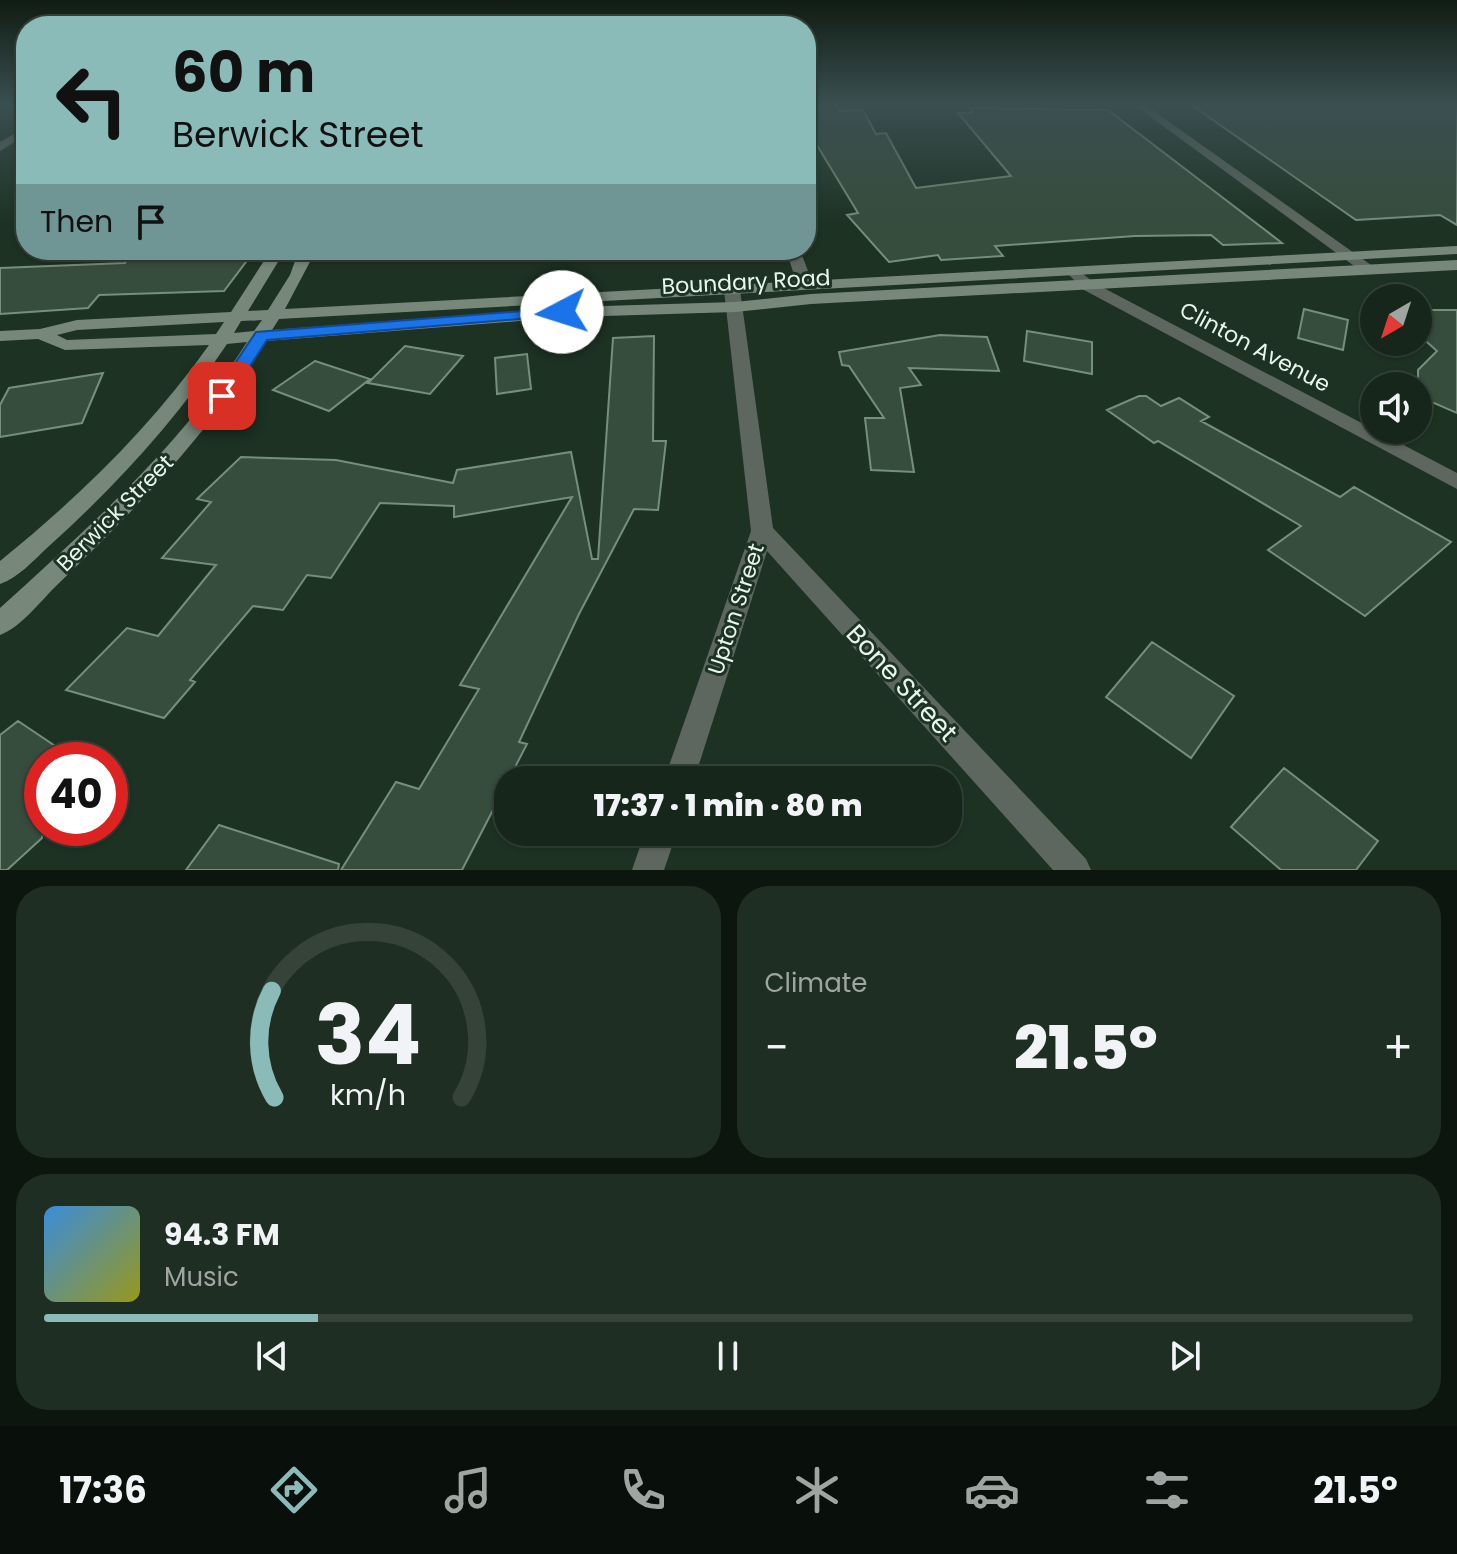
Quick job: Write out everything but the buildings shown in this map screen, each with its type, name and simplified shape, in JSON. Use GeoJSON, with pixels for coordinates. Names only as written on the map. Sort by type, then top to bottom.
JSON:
{"type":"FeatureCollection","features":[{"type":"Feature","properties":{"kind":"street"},"geometry":{"type":"LineString","coordinates":[[1194,145],[1366,268]]}},
{"type":"Feature","properties":{"kind":"street","name":"Boundary Road"},"geometry":{"type":"LineString","coordinates":[[40,334],[65,345],[220,339],[734,298],[805,284],[1075,273],[1457,250]]}},
{"type":"Feature","properties":{"kind":"street","name":"Berwick Street"},"geometry":{"type":"LineString","coordinates":[[0,575],[75,508],[172,405],[271,260]]}},
{"type":"Feature","properties":{"kind":"street","name":"Berwick Street"},"geometry":{"type":"LineString","coordinates":[[0,624],[150,482],[222,396],[262,336],[301,260]]}},
{"type":"Feature","properties":{"kind":"street"},"geometry":{"type":"LineString","coordinates":[[797,260],[805,284]]}},
{"type":"Feature","properties":{"kind":"street","name":"Boundary Road"},"geometry":{"type":"LineString","coordinates":[[0,336],[40,334],[77,325],[273,314],[734,298],[811,299],[1090,287],[1366,268],[1457,265]]}},
{"type":"Feature","properties":{"kind":"street","name":"Clinton Avenue"},"geometry":{"type":"LineString","coordinates":[[1075,273],[1090,287],[1457,482]]}},
{"type":"Feature","properties":{"kind":"street","name":"Upton Street"},"geometry":{"type":"LineString","coordinates":[[684,766],[762,531],[734,298]]}},
{"type":"Feature","properties":{"kind":"street","name":"Bone Street"},"geometry":{"type":"LineString","coordinates":[[762,531],[1075,870]]}},
{"type":"Feature","properties":{"kind":"street"},"geometry":{"type":"LineString","coordinates":[[648,870],[656,846]]}},
{"type":"Feature","properties":{"kind":"route"},"geometry":{"type":"LineString","coordinates":[[222,396],[262,336],[562,312]]}}]}
